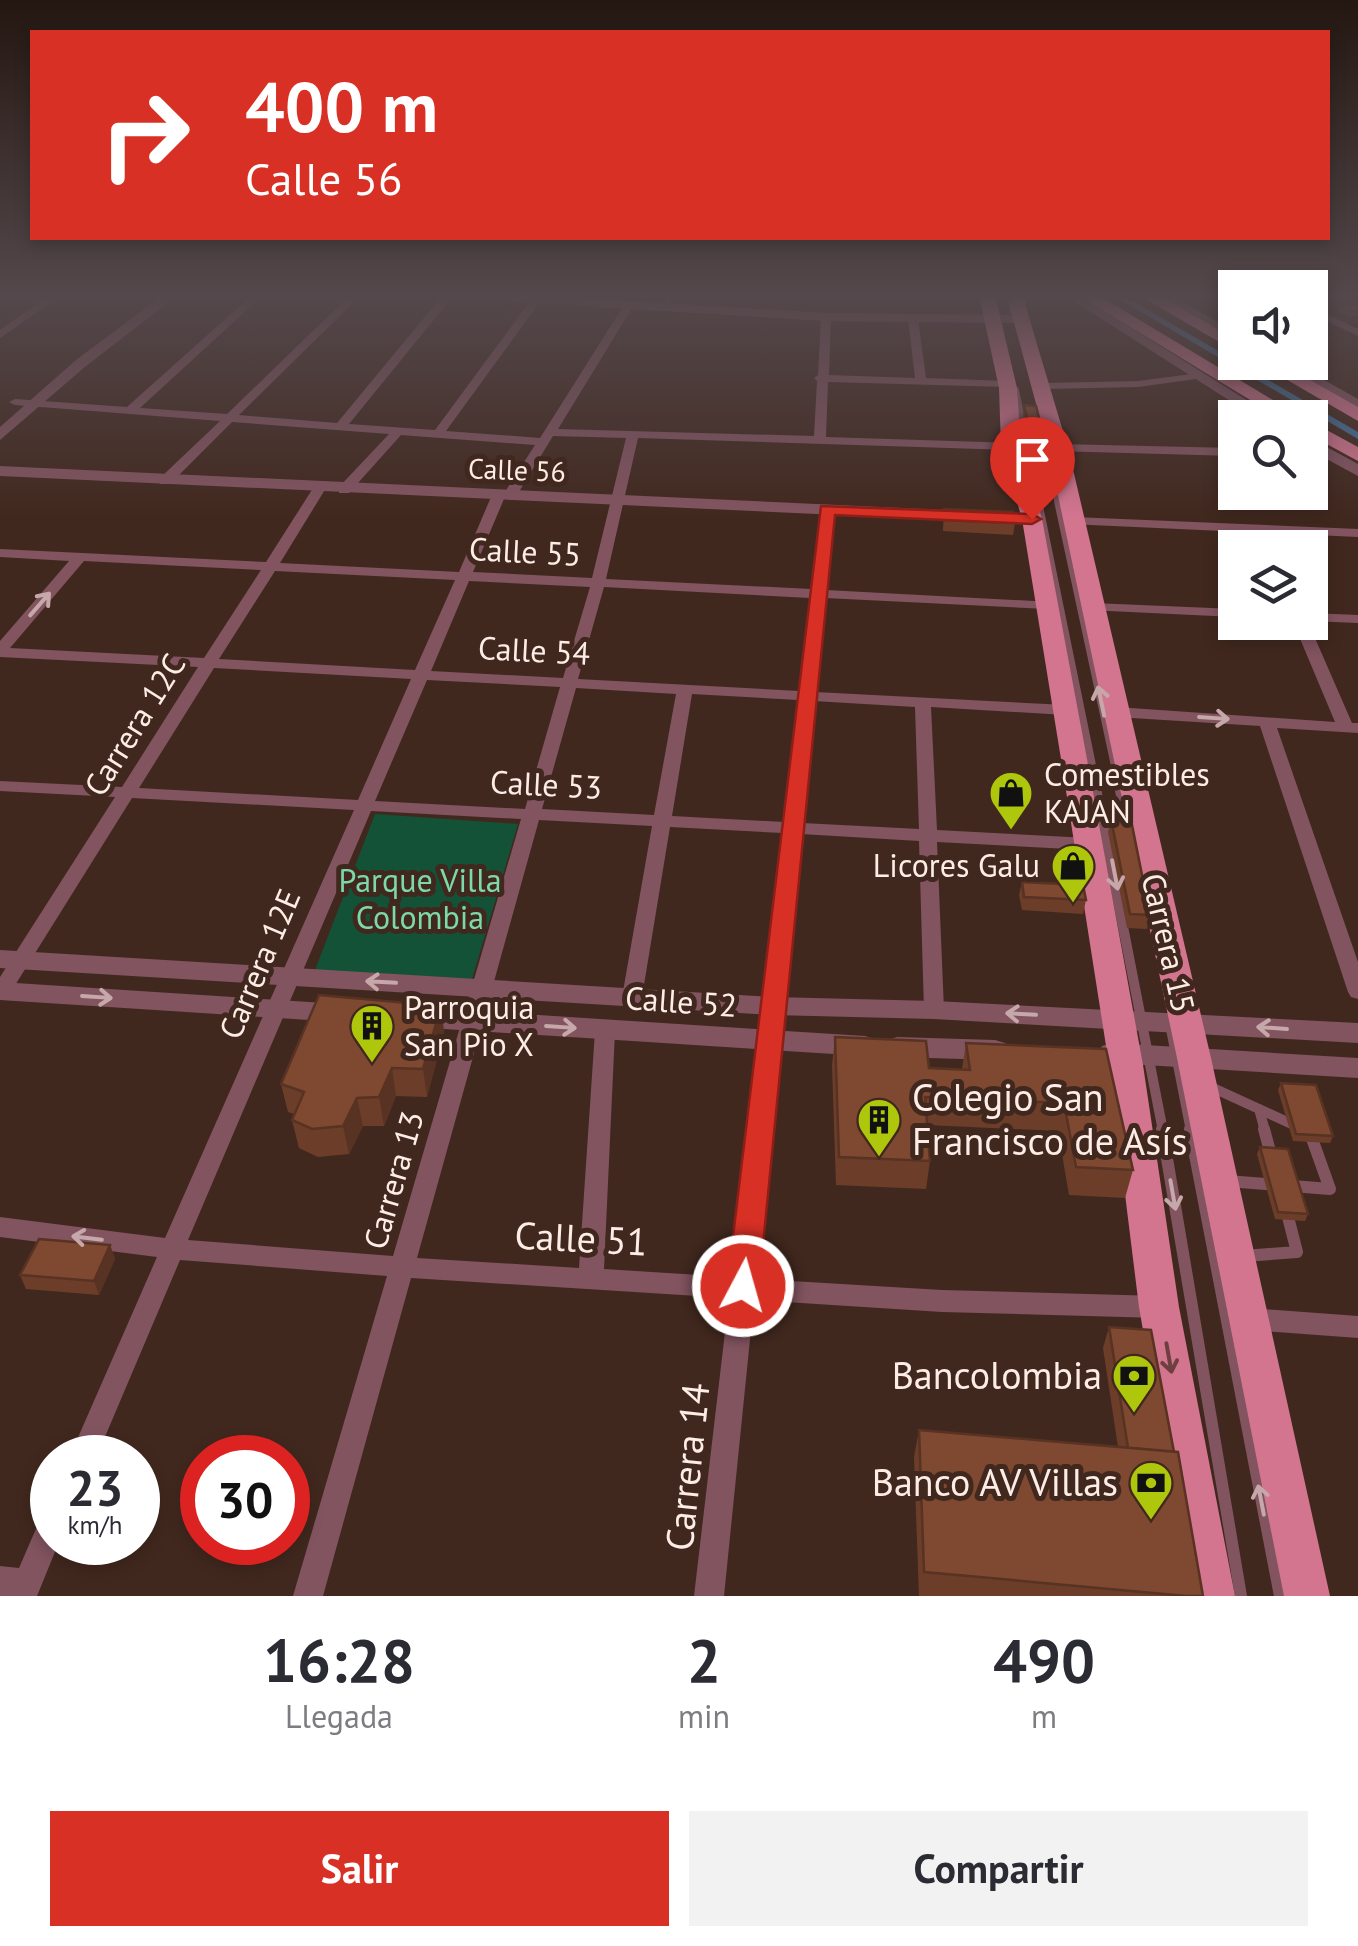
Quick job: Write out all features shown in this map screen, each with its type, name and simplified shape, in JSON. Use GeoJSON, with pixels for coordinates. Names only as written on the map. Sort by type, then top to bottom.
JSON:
{"type":"FeatureCollection","features":[{"type":"Feature","properties":{"kind":"main road","name":"Carrera 15"},"geometry":{"type":"LineString","coordinates":[[1006,369],[1011,446],[1032,519],[1089,844],[1156,1041],[1220,1180],[1307,1596]]}},
{"type":"Feature","properties":{"kind":"main road","name":"Carrera 15"},"geometry":{"type":"LineString","coordinates":[[1033,369],[1042,386],[1058,448],[1116,712],[1156,1041],[1159,1307],[1212,1596]]}},
{"type":"Feature","properties":{"kind":"main road"},"geometry":{"type":"LineString","coordinates":[[1212,369],[1264,400]]}},
{"type":"Feature","properties":{"kind":"main road"},"geometry":{"type":"LineString","coordinates":[[1296,380],[1358,415]]}},
{"type":"Feature","properties":{"kind":"main road"},"geometry":{"type":"LineString","coordinates":[[1328,446],[1358,456]]}},
{"type":"Feature","properties":{"kind":"street"},"geometry":{"type":"LineString","coordinates":[[0,416],[52,369]]}},
{"type":"Feature","properties":{"kind":"street"},"geometry":{"type":"LineString","coordinates":[[0,435],[77,369]]}},
{"type":"Feature","properties":{"kind":"street"},"geometry":{"type":"LineString","coordinates":[[131,410],[176,369]]}},
{"type":"Feature","properties":{"kind":"street"},"geometry":{"type":"LineString","coordinates":[[165,481],[279,369]]}},
{"type":"Feature","properties":{"kind":"street"},"geometry":{"type":"LineString","coordinates":[[342,426],[388,369]]}},
{"type":"Feature","properties":{"kind":"street"},"geometry":{"type":"LineString","coordinates":[[438,434],[486,369]]}},
{"type":"Feature","properties":{"kind":"street","name":"Carrera 12E"},"geometry":{"type":"LineString","coordinates":[[92,1435],[464,576],[504,497],[589,369]]}},
{"type":"Feature","properties":{"kind":"street"},"geometry":{"type":"LineString","coordinates":[[820,369],[820,440]]}},
{"type":"Feature","properties":{"kind":"street"},"geometry":{"type":"LineString","coordinates":[[918,369],[920,382]]}},
{"type":"Feature","properties":{"kind":"street"},"geometry":{"type":"LineString","coordinates":[[1189,369],[1238,400]]}},
{"type":"Feature","properties":{"kind":"street"},"geometry":{"type":"LineString","coordinates":[[1042,386],[1138,384],[1199,376]]}},
{"type":"Feature","properties":{"kind":"street"},"geometry":{"type":"LineString","coordinates":[[820,378],[1007,384]]}},
{"type":"Feature","properties":{"kind":"street"},"geometry":{"type":"LineString","coordinates":[[1313,380],[1358,405]]}},
{"type":"Feature","properties":{"kind":"street"},"geometry":{"type":"LineString","coordinates":[[15,402],[438,434],[633,434],[1011,446]]}},
{"type":"Feature","properties":{"kind":"street"},"geometry":{"type":"LineString","coordinates":[[344,490],[399,430]]}},
{"type":"Feature","properties":{"kind":"street","name":"Carrera 13"},"geometry":{"type":"LineString","coordinates":[[308,1596],[598,583],[633,434]]}},
{"type":"Feature","properties":{"kind":"street"},"geometry":{"type":"LineString","coordinates":[[1058,448],[1218,452]]}},
{"type":"Feature","properties":{"kind":"street"},"geometry":{"type":"LineString","coordinates":[[1328,452],[1358,472]]}},
{"type":"Feature","properties":{"kind":"street","name":"Calle 56"},"geometry":{"type":"LineString","coordinates":[[0,472],[1032,519]]}},
{"type":"Feature","properties":{"kind":"street","name":"Carrera 12C"},"geometry":{"type":"LineString","coordinates":[[0,991],[11,960],[127,793],[320,488]]}},
{"type":"Feature","properties":{"kind":"street","name":"Carrera 14"},"geometry":{"type":"LineString","coordinates":[[710,1596],[827,510]]}},
{"type":"Feature","properties":{"kind":"street"},"geometry":{"type":"LineString","coordinates":[[1074,521],[1358,532]]}},
{"type":"Feature","properties":{"kind":"street","name":"Calle 55"},"geometry":{"type":"LineString","coordinates":[[0,554],[1047,605]]}},
{"type":"Feature","properties":{"kind":"street"},"geometry":{"type":"LineString","coordinates":[[0,651],[80,557]]}},
{"type":"Feature","properties":{"kind":"street"},"geometry":{"type":"LineString","coordinates":[[1093,607],[1218,613]]}},
{"type":"Feature","properties":{"kind":"street"},"geometry":{"type":"LineString","coordinates":[[1328,617],[1358,618]]}},
{"type":"Feature","properties":{"kind":"street"},"geometry":{"type":"LineString","coordinates":[[1116,712],[1352,727],[1309,640]]}},
{"type":"Feature","properties":{"kind":"street","name":"Calle 54"},"geometry":{"type":"LineString","coordinates":[[0,651],[1066,710]]}},
{"type":"Feature","properties":{"kind":"street"},"geometry":{"type":"LineString","coordinates":[[632,997],[685,690]]}},
{"type":"Feature","properties":{"kind":"street"},"geometry":{"type":"LineString","coordinates":[[923,702],[934,1010]]}},
{"type":"Feature","properties":{"kind":"street"},"geometry":{"type":"LineString","coordinates":[[1268,722],[1358,992]]}},
{"type":"Feature","properties":{"kind":"street","name":"Calle 53"},"geometry":{"type":"LineString","coordinates":[[0,786],[1089,844]]}},
{"type":"Feature","properties":{"kind":"street","name":"Calle 52"},"geometry":{"type":"LineString","coordinates":[[11,960],[774,1006],[934,1010],[1347,1068]]}},
{"type":"Feature","properties":{"kind":"street","name":"Calle 52"},"geometry":{"type":"LineString","coordinates":[[0,991],[770,1044],[1028,1051]]}},
{"type":"Feature","properties":{"kind":"street"},"geometry":{"type":"LineString","coordinates":[[592,1277],[605,1031]]}},
{"type":"Feature","properties":{"kind":"street"},"geometry":{"type":"LineString","coordinates":[[1324,1032],[1347,1068]]}},
{"type":"Feature","properties":{"kind":"street","name":"Calle 52"},"geometry":{"type":"LineString","coordinates":[[1156,1041],[1324,1032],[1358,1034]]}},
{"type":"Feature","properties":{"kind":"street","name":"Calle 51"},"geometry":{"type":"LineString","coordinates":[[0,1227],[174,1249],[403,1267],[743,1286],[942,1302],[1159,1307]]}},
{"type":"Feature","properties":{"kind":"street"},"geometry":{"type":"LineString","coordinates":[[1249,1319],[1358,1327]]}},
{"type":"Feature","properties":{"kind":"street"},"geometry":{"type":"LineString","coordinates":[[16,1587],[30,1563]]}},
{"type":"Feature","properties":{"kind":"lane"},"geometry":{"type":"LineString","coordinates":[[1014,369],[1156,1041],[1280,1596]]}},
{"type":"Feature","properties":{"kind":"lane"},"geometry":{"type":"LineString","coordinates":[[1026,369],[1034,389],[1126,815]]}},
{"type":"Feature","properties":{"kind":"lane"},"geometry":{"type":"LineString","coordinates":[[1156,1041],[1259,1109],[1313,1134],[1330,1189],[1220,1180]]}},
{"type":"Feature","properties":{"kind":"lane"},"geometry":{"type":"LineString","coordinates":[[1156,1041],[1241,1596]]}},
{"type":"Feature","properties":{"kind":"lane"},"geometry":{"type":"LineString","coordinates":[[1236,1257],[1297,1252],[1259,1109]]}},
{"type":"Feature","properties":{"kind":"green space","name":"Parque Villa Colombia"},"geometry":{"type":"Polygon","coordinates":[[[375,814],[518,824],[472,979],[315,970],[375,814]]]}},
{"type":"Feature","properties":{"kind":"water"},"geometry":{"type":"Polygon","coordinates":[[[1257,380],[1268,380],[1303,400],[1291,400],[1257,380]]]}},
{"type":"Feature","properties":{"kind":"water"},"geometry":{"type":"Polygon","coordinates":[[[1328,415],[1358,432],[1358,439],[1328,421],[1328,415]]]}},
{"type":"Feature","properties":{"kind":"building"},"geometry":{"type":"Polygon","coordinates":[[[1024,405],[1036,406],[1046,446],[1033,445],[1024,405]]]}},
{"type":"Feature","properties":{"kind":"building"},"geometry":{"type":"Polygon","coordinates":[[[944,509],[1013,512],[1015,523],[944,520],[944,509]]]}},
{"type":"Feature","properties":{"kind":"building"},"geometry":{"type":"Polygon","coordinates":[[[1111,819],[1131,820],[1150,915],[1130,914],[1111,819]]]}},
{"type":"Feature","properties":{"kind":"building"},"geometry":{"type":"Polygon","coordinates":[[[1022,882],[1083,885],[1086,900],[1024,897],[1022,882]]]}},
{"type":"Feature","properties":{"kind":"building","name":"Parroquia San Pio X"},"geometry":{"type":"Polygon","coordinates":[[[319,995],[441,1006],[423,1069],[392,1068],[379,1097],[357,1098],[343,1126],[312,1129],[292,1120],[304,1092],[281,1084],[319,995]]]}},
{"type":"Feature","properties":{"kind":"building","name":"Colegio San Francisco de Asís"},"geometry":{"type":"Polygon","coordinates":[[[835,1037],[926,1041],[929,1068],[970,1070],[966,1043],[1106,1049],[1133,1170],[1076,1167],[1064,1103],[925,1097],[930,1161],[839,1157],[835,1037]]]}},
{"type":"Feature","properties":{"kind":"building"},"geometry":{"type":"Polygon","coordinates":[[[1281,1083],[1316,1085],[1333,1136],[1296,1134],[1281,1083]]]}},
{"type":"Feature","properties":{"kind":"building"},"geometry":{"type":"Polygon","coordinates":[[[1260,1147],[1288,1149],[1308,1214],[1278,1212],[1260,1147]]]}},
{"type":"Feature","properties":{"kind":"building"},"geometry":{"type":"Polygon","coordinates":[[[39,1239],[110,1245],[94,1281],[20,1275],[39,1239]]]}},
{"type":"Feature","properties":{"kind":"building"},"geometry":{"type":"Polygon","coordinates":[[[1109,1327],[1151,1330],[1174,1452],[1128,1448],[1109,1327]]]}},
{"type":"Feature","properties":{"kind":"building"},"geometry":{"type":"Polygon","coordinates":[[[919,1430],[1178,1452],[1203,1596],[924,1572],[919,1430]]]}},
{"type":"Feature","properties":{"kind":"place","name":"Comestibles KAJAN"},"geometry":{"type":"Point","coordinates":[1011,831]}},
{"type":"Feature","properties":{"kind":"place","name":"Licores Galu"},"geometry":{"type":"Point","coordinates":[1073,904]}},
{"type":"Feature","properties":{"kind":"place","name":"Parroquia San Pio X"},"geometry":{"type":"Point","coordinates":[372,1064]}},
{"type":"Feature","properties":{"kind":"place","name":"Colegio San Francisco de Asís"},"geometry":{"type":"Point","coordinates":[879,1158]}},
{"type":"Feature","properties":{"kind":"place","name":"Bancolombia"},"geometry":{"type":"Point","coordinates":[1134,1414]}},
{"type":"Feature","properties":{"kind":"place","name":"Banco AV Villas"},"geometry":{"type":"Point","coordinates":[1151,1521]}},
{"type":"Feature","properties":{"kind":"route"},"geometry":{"type":"LineString","coordinates":[[743,1286],[827,510],[1032,519]]}}]}
